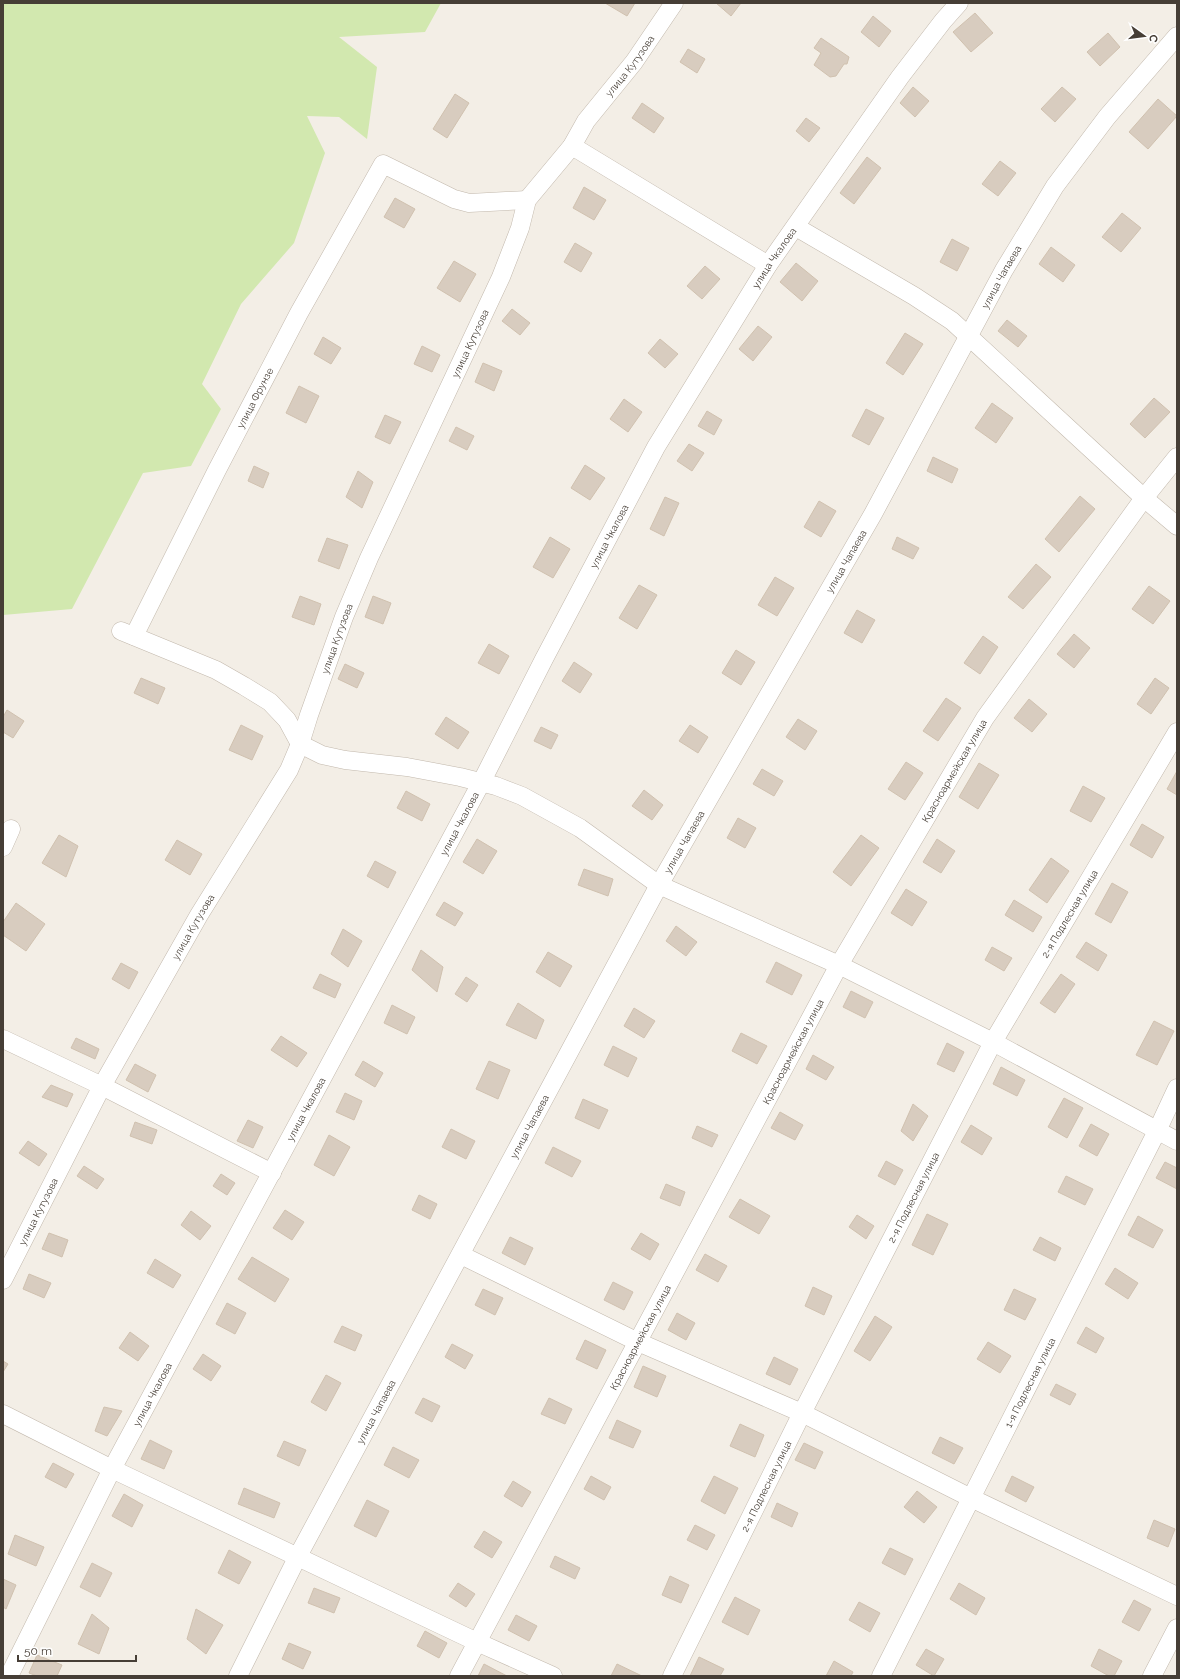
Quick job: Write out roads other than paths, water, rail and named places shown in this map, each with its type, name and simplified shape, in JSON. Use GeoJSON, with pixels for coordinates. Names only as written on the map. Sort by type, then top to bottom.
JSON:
{"type":"FeatureCollection","features":[{"type":"Feature","properties":{"kind":"street","name":"улица Кутузова"},"geometry":{"type":"LineString","coordinates":[[3,1280],[102,1086],[199,915],[289,770],[300,744],[308,715],[344,617],[369,558],[501,277],[520,228],[527,200],[572,146],[586,121],[634,62],[674,3]]}},
{"type":"Feature","properties":{"kind":"street","name":"улица Чкалова"},"geometry":{"type":"LineString","coordinates":[[9,1676],[112,1469],[481,783],[544,659],[656,447],[768,265],[900,77],[943,21],[959,3]]}},
{"type":"Feature","properties":{"kind":"street","name":"улица Чапаева"},"geometry":{"type":"LineString","coordinates":[[238,1676],[298,1556],[659,885],[873,514],[1004,270],[1055,186],[1107,117],[1177,36]]}},
{"type":"Feature","properties":{"kind":"street"},"geometry":{"type":"LineString","coordinates":[[572,146],[768,265]]}},
{"type":"Feature","properties":{"kind":"street","name":"улица Фрунзе"},"geometry":{"type":"LineString","coordinates":[[300,744],[287,720],[270,702],[216,670],[128,633],[221,464],[296,319],[382,164],[454,199],[469,203],[527,200]]}},
{"type":"Feature","properties":{"kind":"street"},"geometry":{"type":"LineString","coordinates":[[796,227],[914,296],[952,321],[1144,498],[1177,526]]}},
{"type":"Feature","properties":{"kind":"street","name":"Красноармейская улица"},"geometry":{"type":"LineString","coordinates":[[459,1676],[839,965],[985,718],[1144,498],[1177,457]]}},
{"type":"Feature","properties":{"kind":"street","name":"2-я Подлесная улица"},"geometry":{"type":"LineString","coordinates":[[672,1676],[802,1413],[993,1042],[1177,732]]}},
{"type":"Feature","properties":{"kind":"street"},"geometry":{"type":"LineString","coordinates":[[300,744],[322,755],[345,760],[460,777],[496,786],[522,796],[580,828],[659,885],[839,965],[993,1042],[1177,1141]]}},
{"type":"Feature","properties":{"kind":"street"},"geometry":{"type":"LineString","coordinates":[[3,847],[11,829]]}},
{"type":"Feature","properties":{"kind":"street"},"geometry":{"type":"LineString","coordinates":[[3,1039],[102,1086],[272,1173]]}},
{"type":"Feature","properties":{"kind":"street","name":"1-я Подлесная улица"},"geometry":{"type":"LineString","coordinates":[[881,1676],[1157,1131],[1177,1088]]}},
{"type":"Feature","properties":{"kind":"street"},"geometry":{"type":"LineString","coordinates":[[461,1255],[638,1342],[802,1413],[971,1498],[1177,1596]]}},
{"type":"Feature","properties":{"kind":"street"},"geometry":{"type":"LineString","coordinates":[[3,1414],[112,1469],[477,1642],[553,1676]]}},
{"type":"Feature","properties":{"kind":"street"},"geometry":{"type":"LineString","coordinates":[[1152,1676],[1177,1628]]}}]}
